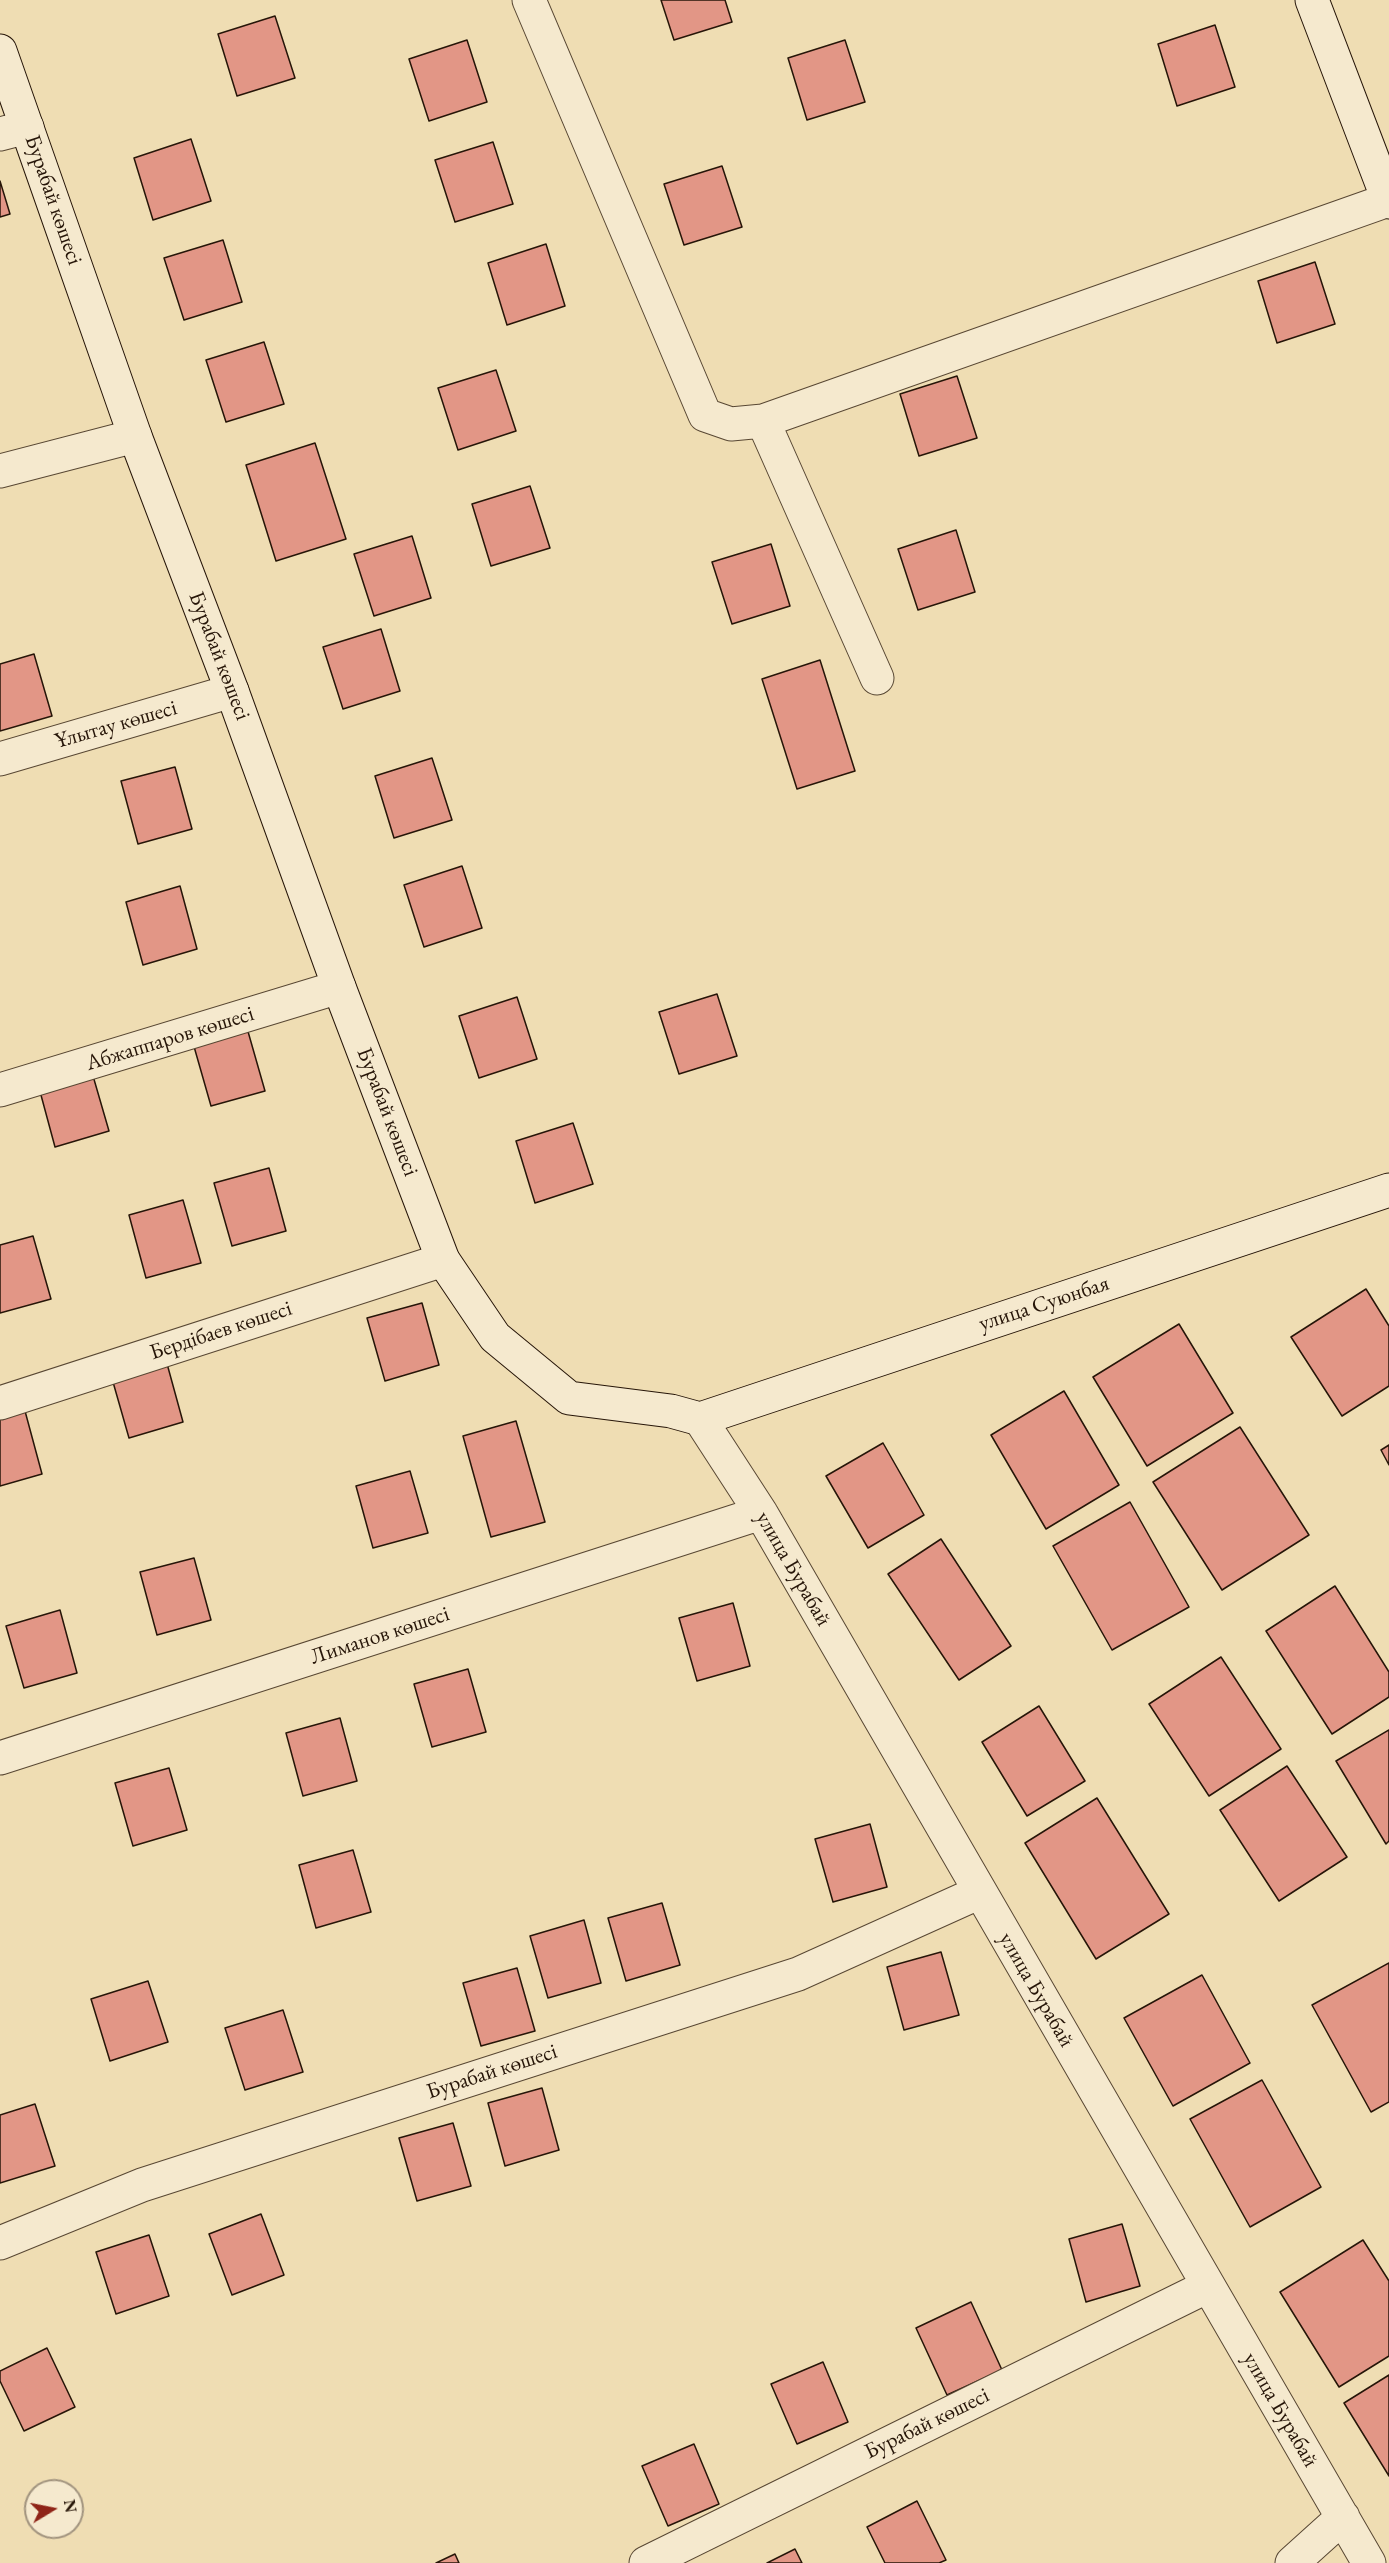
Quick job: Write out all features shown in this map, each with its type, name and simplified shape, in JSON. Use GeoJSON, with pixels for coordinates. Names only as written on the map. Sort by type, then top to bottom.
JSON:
{"type":"FeatureCollection","features":[{"type":"Feature","properties":{"kind":"street"},"geometry":{"type":"LineString","coordinates":[[529,0],[705,415],[731,424],[763,421],[1389,201],[1312,0]]}},
{"type":"Feature","properties":{"kind":"street","name":"Бурабай көшесі"},"geometry":{"type":"LineString","coordinates":[[0,51],[14,131],[135,436],[232,691],[339,987],[443,1260],[495,1337],[569,1398],[671,1411],[700,1419]]}},
{"type":"Feature","properties":{"kind":"street"},"geometry":{"type":"LineString","coordinates":[[763,421],[878,678]]}},
{"type":"Feature","properties":{"kind":"street"},"geometry":{"type":"LineString","coordinates":[[0,471],[135,436]]}},
{"type":"Feature","properties":{"kind":"street","name":"Ұлытау көшесі"},"geometry":{"type":"LineString","coordinates":[[0,759],[232,691]]}},
{"type":"Feature","properties":{"kind":"street","name":"Абжаппаров көшесі"},"geometry":{"type":"LineString","coordinates":[[0,1090],[339,987]]}},
{"type":"Feature","properties":{"kind":"street","name":"улица Суюнбая"},"geometry":{"type":"LineString","coordinates":[[700,1419],[1389,1190]]}},
{"type":"Feature","properties":{"kind":"street","name":"Бердібаев көшесі"},"geometry":{"type":"LineString","coordinates":[[0,1403],[443,1260]]}},
{"type":"Feature","properties":{"kind":"street","name":"улица Бурабай"},"geometry":{"type":"LineString","coordinates":[[700,1419],[760,1513],[1369,2563]]}},
{"type":"Feature","properties":{"kind":"street","name":"Лиманов көшесі"},"geometry":{"type":"LineString","coordinates":[[0,1758],[760,1513]]}},
{"type":"Feature","properties":{"kind":"street","name":"Бурабай көшесі"},"geometry":{"type":"LineString","coordinates":[[0,2243],[142,2185],[798,1974],[980,1892]]}},
{"type":"Feature","properties":{"kind":"street","name":"Бурабай көшесі"},"geometry":{"type":"LineString","coordinates":[[646,2563],[1208,2286]]}},
{"type":"Feature","properties":{"kind":"street"},"geometry":{"type":"LineString","coordinates":[[1292,2563],[1342,2517]]}},
{"type":"Feature","properties":{"kind":"building"},"geometry":{"type":"Polygon","coordinates":[[[661,0],[725,0],[732,22],[674,40],[661,0]]]}},
{"type":"Feature","properties":{"kind":"building"},"geometry":{"type":"Polygon","coordinates":[[[275,16],[295,78],[237,96],[218,34],[275,16]]]}},
{"type":"Feature","properties":{"kind":"building"},"geometry":{"type":"Polygon","coordinates":[[[1215,25],[1235,87],[1177,106],[1158,44],[1215,25]]]}},
{"type":"Feature","properties":{"kind":"building"},"geometry":{"type":"Polygon","coordinates":[[[467,40],[487,102],[429,121],[409,59],[467,40]]]}},
{"type":"Feature","properties":{"kind":"building"},"geometry":{"type":"Polygon","coordinates":[[[845,40],[865,102],[807,120],[788,58],[845,40]]]}},
{"type":"Feature","properties":{"kind":"building"},"geometry":{"type":"Polygon","coordinates":[[[191,139],[211,201],[153,220],[134,158],[191,139]]]}},
{"type":"Feature","properties":{"kind":"building"},"geometry":{"type":"Polygon","coordinates":[[[493,142],[513,204],[455,222],[435,160],[493,142]]]}},
{"type":"Feature","properties":{"kind":"building"},"geometry":{"type":"Polygon","coordinates":[[[722,166],[742,227],[684,245],[664,184],[722,166]]]}},
{"type":"Feature","properties":{"kind":"building"},"geometry":{"type":"Polygon","coordinates":[[[0,181],[10,214],[0,217],[0,181]]]}},
{"type":"Feature","properties":{"kind":"building"},"geometry":{"type":"Polygon","coordinates":[[[223,240],[242,302],[184,320],[164,258],[223,240]]]}},
{"type":"Feature","properties":{"kind":"building"},"geometry":{"type":"Polygon","coordinates":[[[546,244],[565,306],[507,325],[488,263],[546,244]]]}},
{"type":"Feature","properties":{"kind":"building"},"geometry":{"type":"Polygon","coordinates":[[[1315,262],[1335,324],[1277,343],[1258,281],[1315,262]]]}},
{"type":"Feature","properties":{"kind":"building"},"geometry":{"type":"Polygon","coordinates":[[[264,342],[284,404],[226,422],[206,360],[264,342]]]}},
{"type":"Feature","properties":{"kind":"building"},"geometry":{"type":"Polygon","coordinates":[[[496,370],[516,431],[458,450],[438,388],[496,370]]]}},
{"type":"Feature","properties":{"kind":"building"},"geometry":{"type":"Polygon","coordinates":[[[957,376],[977,438],[919,456],[900,394],[957,376]]]}},
{"type":"Feature","properties":{"kind":"building"},"geometry":{"type":"Polygon","coordinates":[[[315,443],[346,539],[276,561],[246,465],[315,443]]]}},
{"type":"Feature","properties":{"kind":"building"},"geometry":{"type":"Polygon","coordinates":[[[530,486],[550,548],[491,566],[472,504],[530,486]]]}},
{"type":"Feature","properties":{"kind":"building"},"geometry":{"type":"Polygon","coordinates":[[[956,530],[975,592],[918,610],[898,549],[956,530]]]}},
{"type":"Feature","properties":{"kind":"building"},"geometry":{"type":"Polygon","coordinates":[[[412,536],[431,598],[374,616],[354,554],[412,536]]]}},
{"type":"Feature","properties":{"kind":"building"},"geometry":{"type":"Polygon","coordinates":[[[771,544],[790,606],[732,624],[712,562],[771,544]]]}},
{"type":"Feature","properties":{"kind":"building"},"geometry":{"type":"Polygon","coordinates":[[[381,629],[400,691],[343,709],[323,647],[381,629]]]}},
{"type":"Feature","properties":{"kind":"building"},"geometry":{"type":"Polygon","coordinates":[[[34,654],[52,716],[0,731],[0,664],[34,654]]]}},
{"type":"Feature","properties":{"kind":"building"},"geometry":{"type":"Polygon","coordinates":[[[820,660],[855,771],[797,789],[762,679],[820,660]]]}},
{"type":"Feature","properties":{"kind":"building"},"geometry":{"type":"Polygon","coordinates":[[[432,758],[452,820],[394,838],[375,776],[432,758]]]}},
{"type":"Feature","properties":{"kind":"building"},"geometry":{"type":"Polygon","coordinates":[[[175,767],[192,829],[138,844],[121,781],[175,767]]]}},
{"type":"Feature","properties":{"kind":"building"},"geometry":{"type":"Polygon","coordinates":[[[462,866],[482,928],[424,947],[404,885],[462,866]]]}},
{"type":"Feature","properties":{"kind":"building"},"geometry":{"type":"Polygon","coordinates":[[[180,886],[197,949],[143,965],[126,902],[180,886]]]}},
{"type":"Feature","properties":{"kind":"building"},"geometry":{"type":"Polygon","coordinates":[[[717,994],[737,1056],[679,1074],[659,1012],[717,994]]]}},
{"type":"Feature","properties":{"kind":"building"},"geometry":{"type":"Polygon","coordinates":[[[517,997],[537,1059],[479,1078],[459,1016],[517,997]]]}},
{"type":"Feature","properties":{"kind":"building"},"geometry":{"type":"Polygon","coordinates":[[[247,1028],[265,1091],[211,1106],[193,1043],[247,1028]]]}},
{"type":"Feature","properties":{"kind":"building"},"geometry":{"type":"Polygon","coordinates":[[[91,1069],[109,1131],[55,1147],[38,1084],[91,1069]]]}},
{"type":"Feature","properties":{"kind":"building"},"geometry":{"type":"Polygon","coordinates":[[[573,1123],[593,1184],[535,1203],[516,1141],[573,1123]]]}},
{"type":"Feature","properties":{"kind":"building"},"geometry":{"type":"Polygon","coordinates":[[[269,1168],[286,1231],[232,1246],[214,1183],[269,1168]]]}},
{"type":"Feature","properties":{"kind":"building"},"geometry":{"type":"Polygon","coordinates":[[[183,1200],[201,1263],[146,1278],[129,1215],[183,1200]]]}},
{"type":"Feature","properties":{"kind":"building"},"geometry":{"type":"Polygon","coordinates":[[[33,1236],[51,1299],[0,1313],[0,1245],[33,1236]]]}},
{"type":"Feature","properties":{"kind":"building"},"geometry":{"type":"Polygon","coordinates":[[[1366,1289],[1389,1326],[1389,1386],[1342,1416],[1291,1337],[1366,1289]]]}},
{"type":"Feature","properties":{"kind":"building"},"geometry":{"type":"Polygon","coordinates":[[[422,1303],[439,1365],[385,1381],[367,1318],[422,1303]]]}},
{"type":"Feature","properties":{"kind":"building"},"geometry":{"type":"Polygon","coordinates":[[[1179,1324],[1233,1413],[1147,1466],[1093,1377],[1179,1324]]]}},
{"type":"Feature","properties":{"kind":"building"},"geometry":{"type":"Polygon","coordinates":[[[166,1360],[183,1422],[129,1438],[111,1375],[166,1360]]]}},
{"type":"Feature","properties":{"kind":"building"},"geometry":{"type":"Polygon","coordinates":[[[1064,1391],[1119,1485],[1046,1529],[991,1435],[1064,1391]]]}},
{"type":"Feature","properties":{"kind":"building"},"geometry":{"type":"Polygon","coordinates":[[[25,1411],[42,1474],[0,1486],[0,1418],[25,1411]]]}},
{"type":"Feature","properties":{"kind":"building"},"geometry":{"type":"Polygon","coordinates":[[[516,1421],[545,1522],[491,1537],[463,1436],[516,1421]]]}},
{"type":"Feature","properties":{"kind":"building"},"geometry":{"type":"Polygon","coordinates":[[[1240,1427],[1309,1535],[1222,1590],[1153,1482],[1240,1427]]]}},
{"type":"Feature","properties":{"kind":"building"},"geometry":{"type":"Polygon","coordinates":[[[883,1443],[924,1515],[868,1548],[826,1476],[883,1443]]]}},
{"type":"Feature","properties":{"kind":"building"},"geometry":{"type":"Polygon","coordinates":[[[1389,1445],[1389,1465],[1381,1450],[1389,1445]]]}},
{"type":"Feature","properties":{"kind":"building"},"geometry":{"type":"Polygon","coordinates":[[[410,1471],[428,1533],[373,1548],[356,1486],[410,1471]]]}},
{"type":"Feature","properties":{"kind":"building"},"geometry":{"type":"Polygon","coordinates":[[[1130,1502],[1189,1607],[1112,1650],[1053,1546],[1130,1502]]]}},
{"type":"Feature","properties":{"kind":"building"},"geometry":{"type":"Polygon","coordinates":[[[941,1539],[1011,1646],[959,1680],[888,1574],[941,1539]]]}},
{"type":"Feature","properties":{"kind":"building"},"geometry":{"type":"Polygon","coordinates":[[[194,1558],[211,1620],[157,1635],[140,1572],[194,1558]]]}},
{"type":"Feature","properties":{"kind":"building"},"geometry":{"type":"Polygon","coordinates":[[[1335,1586],[1389,1672],[1389,1697],[1332,1734],[1266,1631],[1335,1586]]]}},
{"type":"Feature","properties":{"kind":"building"},"geometry":{"type":"Polygon","coordinates":[[[733,1603],[750,1666],[697,1681],[679,1618],[733,1603]]]}},
{"type":"Feature","properties":{"kind":"building"},"geometry":{"type":"Polygon","coordinates":[[[60,1610],[77,1673],[24,1688],[6,1626],[60,1610]]]}},
{"type":"Feature","properties":{"kind":"building"},"geometry":{"type":"Polygon","coordinates":[[[1221,1657],[1281,1749],[1209,1796],[1149,1704],[1221,1657]]]}},
{"type":"Feature","properties":{"kind":"building"},"geometry":{"type":"Polygon","coordinates":[[[468,1669],[486,1732],[432,1747],[414,1684],[468,1669]]]}},
{"type":"Feature","properties":{"kind":"building"},"geometry":{"type":"Polygon","coordinates":[[[1039,1706],[1085,1781],[1027,1816],[982,1742],[1039,1706]]]}},
{"type":"Feature","properties":{"kind":"building"},"geometry":{"type":"Polygon","coordinates":[[[340,1718],[357,1781],[303,1796],[286,1733],[340,1718]]]}},
{"type":"Feature","properties":{"kind":"building"},"geometry":{"type":"Polygon","coordinates":[[[1389,1730],[1389,1841],[1386,1844],[1336,1761],[1389,1730]]]}},
{"type":"Feature","properties":{"kind":"building"},"geometry":{"type":"Polygon","coordinates":[[[1287,1766],[1347,1857],[1279,1901],[1220,1810],[1287,1766]]]}},
{"type":"Feature","properties":{"kind":"building"},"geometry":{"type":"Polygon","coordinates":[[[169,1768],[187,1830],[133,1846],[115,1783],[169,1768]]]}},
{"type":"Feature","properties":{"kind":"building"},"geometry":{"type":"Polygon","coordinates":[[[1097,1798],[1169,1914],[1096,1959],[1025,1843],[1097,1798]]]}},
{"type":"Feature","properties":{"kind":"building"},"geometry":{"type":"Polygon","coordinates":[[[870,1824],[887,1887],[833,1902],[815,1839],[870,1824]]]}},
{"type":"Feature","properties":{"kind":"building"},"geometry":{"type":"Polygon","coordinates":[[[353,1850],[371,1912],[316,1928],[299,1865],[353,1850]]]}},
{"type":"Feature","properties":{"kind":"building"},"geometry":{"type":"Polygon","coordinates":[[[662,1903],[680,1965],[626,1981],[608,1918],[662,1903]]]}},
{"type":"Feature","properties":{"kind":"building"},"geometry":{"type":"Polygon","coordinates":[[[584,1920],[601,1983],[548,1998],[530,1936],[584,1920]]]}},
{"type":"Feature","properties":{"kind":"building"},"geometry":{"type":"Polygon","coordinates":[[[941,1952],[959,2015],[904,2030],[887,1967],[941,1952]]]}},
{"type":"Feature","properties":{"kind":"building"},"geometry":{"type":"Polygon","coordinates":[[[1389,1963],[1389,2102],[1371,2112],[1312,2005],[1389,1963]]]}},
{"type":"Feature","properties":{"kind":"building"},"geometry":{"type":"Polygon","coordinates":[[[517,1968],[535,2031],[481,2046],[463,1983],[517,1968]]]}},
{"type":"Feature","properties":{"kind":"building"},"geometry":{"type":"Polygon","coordinates":[[[1202,1975],[1250,2063],[1173,2106],[1124,2018],[1202,1975]]]}},
{"type":"Feature","properties":{"kind":"building"},"geometry":{"type":"Polygon","coordinates":[[[148,1981],[168,2042],[110,2061],[91,1999],[148,1981]]]}},
{"type":"Feature","properties":{"kind":"building"},"geometry":{"type":"Polygon","coordinates":[[[283,2010],[303,2072],[245,2090],[225,2028],[283,2010]]]}},
{"type":"Feature","properties":{"kind":"building"},"geometry":{"type":"Polygon","coordinates":[[[1262,2080],[1321,2187],[1250,2227],[1190,2119],[1262,2080]]]}},
{"type":"Feature","properties":{"kind":"building"},"geometry":{"type":"Polygon","coordinates":[[[542,2088],[559,2150],[505,2166],[488,2103],[542,2088]]]}},
{"type":"Feature","properties":{"kind":"building"},"geometry":{"type":"Polygon","coordinates":[[[35,2104],[55,2166],[0,2183],[0,2115],[35,2104]]]}},
{"type":"Feature","properties":{"kind":"building"},"geometry":{"type":"Polygon","coordinates":[[[453,2123],[471,2186],[417,2201],[399,2138],[453,2123]]]}},
{"type":"Feature","properties":{"kind":"building"},"geometry":{"type":"Polygon","coordinates":[[[261,2214],[284,2275],[232,2295],[209,2234],[261,2214]]]}},
{"type":"Feature","properties":{"kind":"building"},"geometry":{"type":"Polygon","coordinates":[[[1122,2224],[1140,2286],[1086,2302],[1069,2239],[1122,2224]]]}},
{"type":"Feature","properties":{"kind":"building"},"geometry":{"type":"Polygon","coordinates":[[[149,2235],[169,2296],[116,2314],[96,2252],[149,2235]]]}},
{"type":"Feature","properties":{"kind":"building"},"geometry":{"type":"Polygon","coordinates":[[[1363,2240],[1389,2281],[1389,2356],[1339,2387],[1280,2292],[1363,2240]]]}},
{"type":"Feature","properties":{"kind":"building"},"geometry":{"type":"Polygon","coordinates":[[[971,2302],[1002,2370],[947,2395],[916,2328],[971,2302]]]}},
{"type":"Feature","properties":{"kind":"building"},"geometry":{"type":"Polygon","coordinates":[[[47,2348],[75,2407],[24,2431],[0,2381],[0,2371],[47,2348]]]}},
{"type":"Feature","properties":{"kind":"building"},"geometry":{"type":"Polygon","coordinates":[[[823,2362],[848,2422],[797,2444],[771,2384],[823,2362]]]}},
{"type":"Feature","properties":{"kind":"building"},"geometry":{"type":"Polygon","coordinates":[[[1389,2375],[1389,2476],[1344,2403],[1389,2375]]]}},
{"type":"Feature","properties":{"kind":"building"},"geometry":{"type":"Polygon","coordinates":[[[694,2444],[719,2504],[668,2526],[642,2466],[694,2444]]]}},
{"type":"Feature","properties":{"kind":"building"},"geometry":{"type":"Polygon","coordinates":[[[917,2501],[946,2560],[939,2563],[885,2563],[867,2527],[917,2501]]]}},
{"type":"Feature","properties":{"kind":"building"},"geometry":{"type":"Polygon","coordinates":[[[795,2549],[802,2563],[767,2563],[795,2549]]]}},
{"type":"Feature","properties":{"kind":"building"},"geometry":{"type":"Polygon","coordinates":[[[455,2554],[459,2563],[436,2563],[455,2554]]]}}]}
